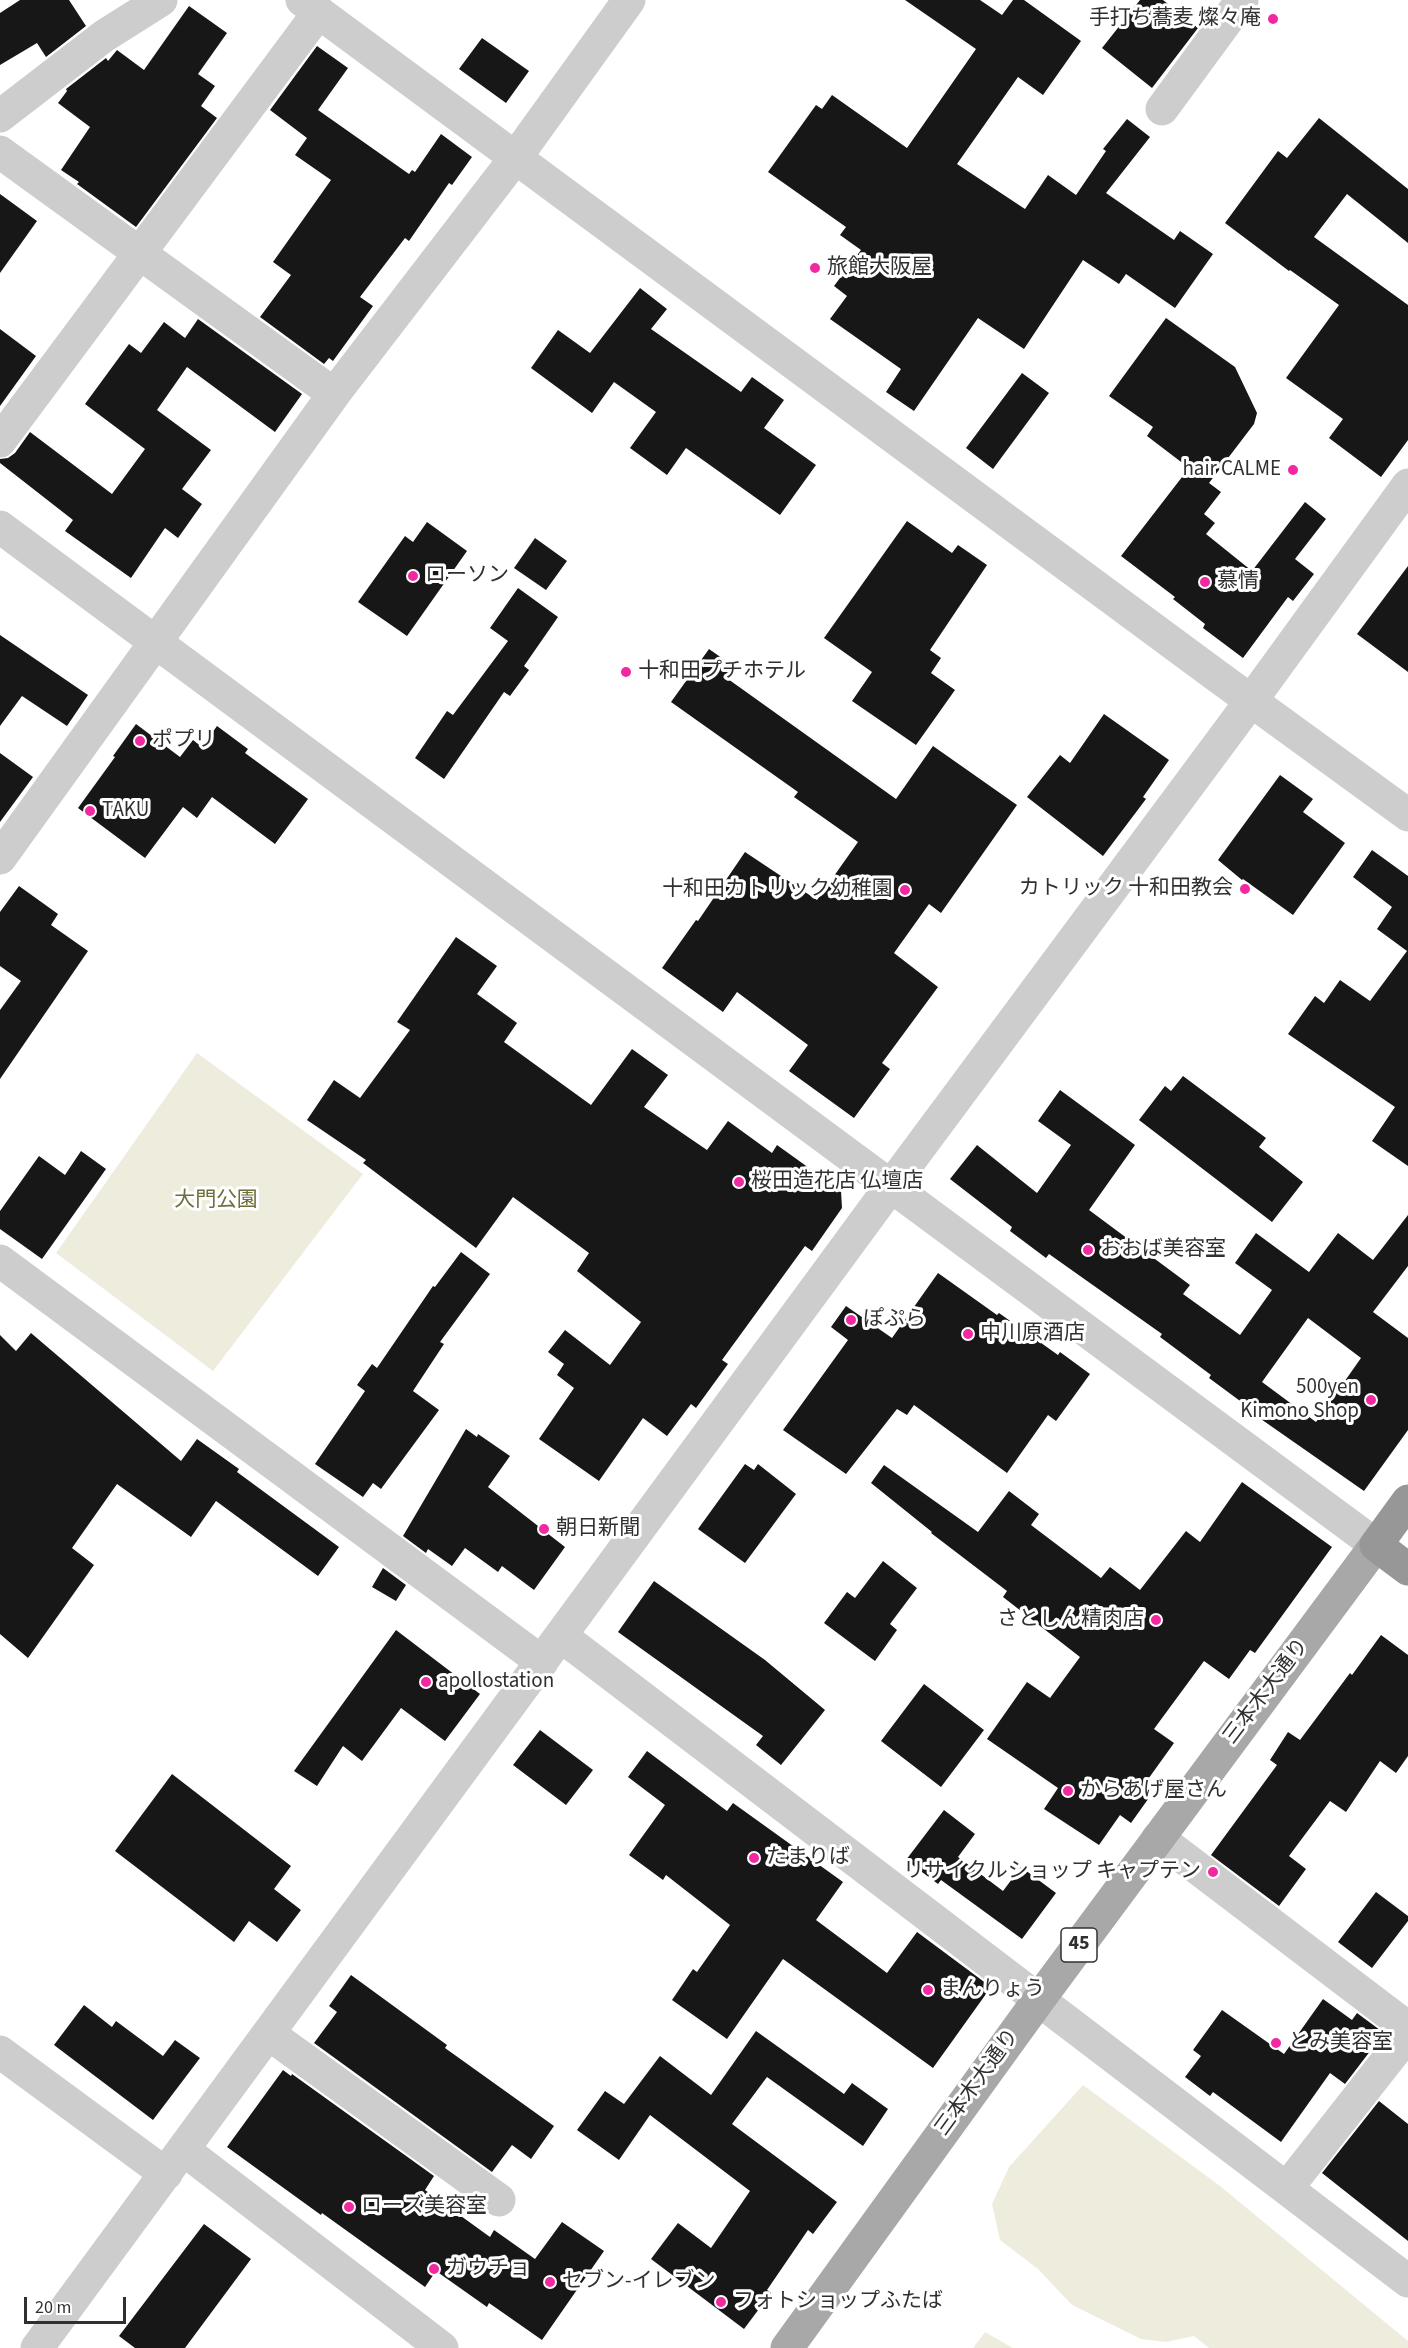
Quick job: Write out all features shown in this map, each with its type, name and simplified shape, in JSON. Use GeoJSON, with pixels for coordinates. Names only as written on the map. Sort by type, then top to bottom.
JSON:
{"type":"FeatureCollection","features":[{"type":"Feature","properties":{"kind":"highway","name":"三本木大通り"},"geometry":{"type":"LineString","coordinates":[[1376,1545],[1408,1502]]}},
{"type":"Feature","properties":{"kind":"highway"},"geometry":{"type":"LineString","coordinates":[[1376,1545],[1408,1569]]}},
{"type":"Feature","properties":{"kind":"main road","name":"三本木大通り"},"geometry":{"type":"LineString","coordinates":[[787,2348],[1040,1998],[1376,1545]]}},
{"type":"Feature","properties":{"kind":"street"},"geometry":{"type":"LineString","coordinates":[[0,116],[104,36],[161,0]]}},
{"type":"Feature","properties":{"kind":"street"},"geometry":{"type":"LineString","coordinates":[[0,858],[334,394],[516,157],[629,0]]}},
{"type":"Feature","properties":{"kind":"street"},"geometry":{"type":"LineString","coordinates":[[1162,108],[1242,0]]}},
{"type":"Feature","properties":{"kind":"street"},"geometry":{"type":"LineString","coordinates":[[0,441],[140,253],[310,6],[1408,815]]}},
{"type":"Feature","properties":{"kind":"street"},"geometry":{"type":"LineString","coordinates":[[0,152],[334,394]]}},
{"type":"Feature","properties":{"kind":"street"},"geometry":{"type":"LineString","coordinates":[[37,2348],[1408,485]]}},
{"type":"Feature","properties":{"kind":"street"},"geometry":{"type":"LineString","coordinates":[[0,527],[1376,1545]]}},
{"type":"Feature","properties":{"kind":"street"},"geometry":{"type":"LineString","coordinates":[[0,1261],[542,1662]]}},
{"type":"Feature","properties":{"kind":"street"},"geometry":{"type":"LineString","coordinates":[[561,1636],[1040,1998],[1408,2281]]}},
{"type":"Feature","properties":{"kind":"street"},"geometry":{"type":"LineString","coordinates":[[1158,1838],[1408,2028]]}},
{"type":"Feature","properties":{"kind":"street"},"geometry":{"type":"LineString","coordinates":[[269,2034],[499,2200]]}},
{"type":"Feature","properties":{"kind":"street"},"geometry":{"type":"LineString","coordinates":[[1287,2188],[1408,2034]]}},
{"type":"Feature","properties":{"kind":"street"},"geometry":{"type":"LineString","coordinates":[[0,2052],[175,2162],[442,2348]]}},
{"type":"Feature","properties":{"kind":"green space","name":"大門公園"},"geometry":{"type":"Polygon","coordinates":[[[197,1053],[363,1174],[213,1371],[56,1253],[197,1053]]]}},
{"type":"Feature","properties":{"kind":"green space"},"geometry":{"type":"Polygon","coordinates":[[[1083,2085],[1220,2186],[1408,2341],[1408,2348],[1209,2348],[1194,2336],[1166,2342],[1141,2339],[1072,2305],[1038,2269],[1000,2240],[992,2204],[1009,2167],[1083,2085]]]}},
{"type":"Feature","properties":{"kind":"green space"},"geometry":{"type":"Polygon","coordinates":[[[985,2332],[1013,2348],[973,2348],[985,2332]]]}},
{"type":"Feature","properties":{"kind":"building"},"geometry":{"type":"Polygon","coordinates":[[[20,0],[69,0],[86,26],[46,57],[37,43],[0,65],[0,13],[20,0]]]}},
{"type":"Feature","properties":{"kind":"building"},"geometry":{"type":"Polygon","coordinates":[[[905,0],[980,0],[1002,15],[1013,0],[1024,0],[1081,41],[1043,95],[1018,77],[957,164],[1025,209],[1048,175],[1076,195],[1106,151],[1103,149],[1127,119],[1150,137],[1106,193],[1174,240],[1180,231],[1213,254],[1175,308],[1126,274],[1119,284],[1083,260],[1024,349],[978,318],[914,411],[886,392],[901,369],[830,319],[847,296],[834,286],[861,250],[840,235],[846,227],[768,172],[816,105],[822,109],[832,95],[907,148],[976,49],[905,0]]]}},
{"type":"Feature","properties":{"kind":"building"},"geometry":{"type":"Polygon","coordinates":[[[1140,0],[1163,0],[1198,28],[1152,88],[1102,48],[1140,0]]]}},
{"type":"Feature","properties":{"kind":"building"},"geometry":{"type":"Polygon","coordinates":[[[189,6],[227,33],[198,74],[215,86],[201,106],[217,118],[136,227],[61,170],[90,127],[58,103],[67,91],[66,89],[106,58],[108,61],[117,50],[144,70],[189,6]]]}},
{"type":"Feature","properties":{"kind":"building"},"geometry":{"type":"Polygon","coordinates":[[[482,38],[529,71],[506,103],[459,69],[482,38]]]}},
{"type":"Feature","properties":{"kind":"building"},"geometry":{"type":"Polygon","coordinates":[[[317,46],[348,68],[318,110],[409,174],[412,170],[415,172],[441,134],[472,157],[452,185],[449,183],[409,241],[405,238],[360,297],[373,306],[333,361],[329,358],[324,364],[260,317],[291,275],[273,262],[331,180],[295,155],[307,138],[270,110],[317,46]]]}},
{"type":"Feature","properties":{"kind":"building"},"geometry":{"type":"Polygon","coordinates":[[[1319,118],[1408,189],[1408,243],[1347,194],[1314,237],[1408,305],[1408,440],[1381,477],[1329,438],[1343,419],[1286,378],[1339,305],[1225,223],[1278,151],[1287,158],[1319,118]]]}},
{"type":"Feature","properties":{"kind":"building"},"geometry":{"type":"Polygon","coordinates":[[[0,194],[37,221],[0,273],[0,194]]]}},
{"type":"Feature","properties":{"kind":"building"},"geometry":{"type":"Polygon","coordinates":[[[640,288],[667,309],[651,329],[741,392],[752,377],[784,400],[764,428],[816,465],[780,515],[686,448],[667,475],[630,448],[656,412],[614,382],[592,413],[531,368],[558,330],[590,353],[640,288]]]}},
{"type":"Feature","properties":{"kind":"building"},"geometry":{"type":"Polygon","coordinates":[[[1166,318],[1235,367],[1257,413],[1254,424],[1209,483],[1221,492],[1204,514],[1215,523],[1206,534],[1252,571],[1305,502],[1326,519],[1295,559],[1314,574],[1293,601],[1288,597],[1243,658],[1203,628],[1205,624],[1173,599],[1175,597],[1121,556],[1189,468],[1147,436],[1153,427],[1109,396],[1166,318]]]}},
{"type":"Feature","properties":{"kind":"building"},"geometry":{"type":"Polygon","coordinates":[[[198,319],[302,394],[275,432],[187,367],[157,410],[211,450],[182,489],[202,504],[178,538],[165,528],[131,578],[65,531],[73,520],[0,463],[0,459],[8,458],[15,453],[30,432],[112,494],[145,449],[85,404],[129,344],[141,353],[164,322],[185,338],[198,319]]]}},
{"type":"Feature","properties":{"kind":"building"},"geometry":{"type":"Polygon","coordinates":[[[0,329],[36,356],[0,406],[0,329]]]}},
{"type":"Feature","properties":{"kind":"building"},"geometry":{"type":"Polygon","coordinates":[[[1022,373],[1049,393],[993,469],[966,448],[1022,373]]]}},
{"type":"Feature","properties":{"kind":"building"},"geometry":{"type":"Polygon","coordinates":[[[907,521],[952,553],[958,545],[987,565],[930,650],[941,658],[931,673],[955,690],[916,745],[852,701],[872,672],[824,638],[907,521]]]}},
{"type":"Feature","properties":{"kind":"building","name":"ローソン"},"geometry":{"type":"Polygon","coordinates":[[[427,522],[467,551],[407,636],[358,602],[405,536],[413,542],[427,522]]]}},
{"type":"Feature","properties":{"kind":"building"},"geometry":{"type":"Polygon","coordinates":[[[535,538],[567,561],[546,590],[514,568],[535,538]]]}},
{"type":"Feature","properties":{"kind":"building"},"geometry":{"type":"Polygon","coordinates":[[[1408,566],[1408,672],[1357,634],[1408,566]]]}},
{"type":"Feature","properties":{"kind":"building"},"geometry":{"type":"Polygon","coordinates":[[[518,588],[558,617],[524,666],[529,670],[510,696],[504,692],[444,779],[415,758],[447,711],[453,715],[508,641],[490,628],[518,588]]]}},
{"type":"Feature","properties":{"kind":"building"},"geometry":{"type":"Polygon","coordinates":[[[0,635],[88,695],[67,726],[22,696],[0,726],[0,635]]]}},
{"type":"Feature","properties":{"kind":"building"},"geometry":{"type":"Polygon","coordinates":[[[709,649],[736,668],[728,679],[896,799],[933,746],[1017,805],[941,913],[929,904],[894,953],[938,987],[882,1063],[890,1069],[854,1118],[789,1071],[808,1045],[737,992],[723,1012],[662,968],[696,920],[698,921],[745,852],[817,900],[858,842],[794,797],[798,792],[671,702],[709,649]]]}},
{"type":"Feature","properties":{"kind":"building"},"geometry":{"type":"Polygon","coordinates":[[[1104,714],[1169,760],[1143,797],[1146,799],[1103,856],[1027,797],[1060,755],[1070,763],[1104,714]]]}},
{"type":"Feature","properties":{"kind":"building"},"geometry":{"type":"Polygon","coordinates":[[[136,724],[180,757],[193,740],[202,747],[217,726],[248,749],[245,753],[308,799],[275,844],[212,797],[197,818],[183,807],[145,858],[78,808],[136,724]]]}},
{"type":"Feature","properties":{"kind":"building"},"geometry":{"type":"Polygon","coordinates":[[[0,753],[33,777],[0,822],[0,753]]]}},
{"type":"Feature","properties":{"kind":"building"},"geometry":{"type":"Polygon","coordinates":[[[1280,775],[1313,799],[1303,812],[1345,843],[1293,915],[1242,880],[1218,860],[1280,775]]]}},
{"type":"Feature","properties":{"kind":"building"},"geometry":{"type":"Polygon","coordinates":[[[1372,850],[1408,876],[1408,1166],[1372,1141],[1395,1107],[1288,1034],[1315,996],[1324,1003],[1340,980],[1370,1001],[1407,951],[1377,929],[1392,907],[1353,877],[1372,850]]]}},
{"type":"Feature","properties":{"kind":"building"},"geometry":{"type":"Polygon","coordinates":[[[19,886],[58,914],[51,925],[88,951],[0,1079],[0,1010],[21,981],[0,966],[0,912],[19,886]]]}},
{"type":"Feature","properties":{"kind":"building"},"geometry":{"type":"Polygon","coordinates":[[[456,937],[497,966],[477,994],[517,1023],[504,1042],[591,1105],[632,1049],[668,1075],[644,1107],[707,1150],[728,1121],[772,1153],[777,1145],[841,1191],[842,1208],[812,1251],[805,1246],[722,1360],[728,1364],[696,1408],[691,1404],[667,1436],[643,1418],[599,1481],[539,1439],[574,1388],[557,1375],[564,1364],[548,1352],[565,1330],[610,1365],[641,1322],[577,1271],[589,1253],[513,1197],[476,1248],[363,1163],[366,1160],[307,1120],[334,1080],[360,1098],[410,1030],[397,1022],[456,937]]]}},
{"type":"Feature","properties":{"kind":"building"},"geometry":{"type":"Polygon","coordinates":[[[1183,1076],[1266,1138],[1259,1147],[1303,1182],[1272,1222],[1139,1120],[1165,1086],[1171,1091],[1183,1076]]]}},
{"type":"Feature","properties":{"kind":"building"},"geometry":{"type":"Polygon","coordinates":[[[1060,1090],[1135,1145],[1089,1210],[1190,1285],[1183,1294],[1240,1335],[1272,1290],[1235,1263],[1256,1233],[1309,1272],[1338,1233],[1373,1260],[1408,1215],[1408,1266],[1373,1312],[1408,1338],[1408,1430],[1364,1491],[1258,1417],[1259,1415],[1209,1378],[1211,1375],[1160,1337],[1162,1334],[1049,1254],[1046,1258],[1010,1231],[1012,1227],[950,1179],[977,1145],[1037,1193],[1071,1145],[1038,1121],[1060,1090]],[[1308,1318],[1262,1382],[1316,1422],[1361,1358],[1308,1318]]]}},
{"type":"Feature","properties":{"kind":"building"},"geometry":{"type":"Polygon","coordinates":[[[81,1151],[106,1169],[42,1259],[0,1229],[0,1211],[39,1156],[65,1175],[81,1151]]]}},
{"type":"Feature","properties":{"kind":"building"},"geometry":{"type":"Polygon","coordinates":[[[461,1252],[490,1274],[440,1342],[444,1344],[413,1391],[439,1410],[381,1489],[373,1483],[363,1497],[315,1464],[365,1391],[357,1385],[372,1364],[377,1368],[433,1286],[435,1287],[461,1252]]]}},
{"type":"Feature","properties":{"kind":"building"},"geometry":{"type":"Polygon","coordinates":[[[938,1273],[997,1315],[999,1313],[1058,1355],[1060,1352],[1090,1374],[1056,1421],[1048,1415],[1007,1473],[914,1405],[907,1415],[897,1409],[846,1474],[783,1430],[848,1340],[831,1327],[846,1306],[892,1338],[938,1273]]]}},
{"type":"Feature","properties":{"kind":"building"},"geometry":{"type":"Polygon","coordinates":[[[31,1333],[181,1461],[197,1439],[239,1469],[237,1472],[339,1547],[318,1576],[216,1501],[191,1537],[117,1484],[72,1548],[94,1565],[28,1658],[0,1634],[0,1335],[16,1351],[31,1333]]]}},
{"type":"Feature","properties":{"kind":"building"},"geometry":{"type":"Polygon","coordinates":[[[466,1429],[477,1437],[478,1434],[510,1456],[488,1487],[565,1547],[534,1590],[502,1566],[498,1572],[465,1548],[452,1566],[428,1549],[426,1553],[403,1536],[466,1429]]]}},
{"type":"Feature","properties":{"kind":"building"},"geometry":{"type":"Polygon","coordinates":[[[745,1464],[754,1470],[758,1464],[796,1494],[745,1563],[698,1529],[745,1464]]]}},
{"type":"Feature","properties":{"kind":"building"},"geometry":{"type":"Polygon","coordinates":[[[884,1465],[978,1532],[1009,1491],[1039,1514],[1031,1525],[1101,1578],[1110,1567],[1140,1590],[1186,1531],[1200,1542],[1242,1482],[1332,1547],[1255,1653],[1250,1650],[1229,1679],[1204,1661],[1154,1729],[1174,1743],[1141,1789],[1151,1795],[1131,1823],[1120,1815],[1099,1845],[1044,1809],[1058,1788],[987,1739],[1027,1682],[1050,1698],[1080,1657],[1003,1597],[1007,1591],[931,1533],[871,1483],[884,1465]]]}},
{"type":"Feature","properties":{"kind":"building"},"geometry":{"type":"Polygon","coordinates":[[[883,1561],[917,1588],[890,1624],[897,1630],[875,1661],[824,1623],[847,1592],[855,1598],[883,1561]]]}},
{"type":"Feature","properties":{"kind":"building"},"geometry":{"type":"Polygon","coordinates":[[[383,1568],[406,1585],[396,1601],[372,1587],[383,1568]]]}},
{"type":"Feature","properties":{"kind":"building"},"geometry":{"type":"Polygon","coordinates":[[[654,1581],[765,1660],[825,1710],[781,1765],[756,1745],[763,1736],[618,1632],[654,1581]]]}},
{"type":"Feature","properties":{"kind":"building"},"geometry":{"type":"Polygon","coordinates":[[[396,1630],[480,1694],[445,1741],[401,1708],[362,1761],[343,1746],[317,1786],[294,1771],[396,1630]]]}},
{"type":"Feature","properties":{"kind":"building"},"geometry":{"type":"Polygon","coordinates":[[[1381,1635],[1408,1655],[1408,1756],[1396,1773],[1380,1761],[1346,1812],[1330,1801],[1289,1856],[1306,1869],[1279,1906],[1211,1855],[1277,1765],[1270,1760],[1288,1732],[1300,1740],[1381,1635]]]}},
{"type":"Feature","properties":{"kind":"building"},"geometry":{"type":"Polygon","coordinates":[[[924,1684],[984,1730],[941,1787],[881,1741],[924,1684]]]}},
{"type":"Feature","properties":{"kind":"building"},"geometry":{"type":"Polygon","coordinates":[[[540,1730],[593,1770],[566,1805],[513,1765],[540,1730]]]}},
{"type":"Feature","properties":{"kind":"building"},"geometry":{"type":"Polygon","coordinates":[[[647,1751],[727,1811],[733,1803],[843,1882],[816,1920],[887,1973],[917,1932],[991,1987],[933,2068],[783,1959],[727,2039],[672,2000],[693,1969],[697,1972],[730,1925],[666,1875],[663,1880],[629,1855],[665,1805],[628,1777],[647,1751]]]}},
{"type":"Feature","properties":{"kind":"building"},"geometry":{"type":"Polygon","coordinates":[[[172,1774],[291,1866],[274,1889],[301,1910],[277,1942],[249,1921],[234,1942],[115,1851],[172,1774]]]}},
{"type":"Feature","properties":{"kind":"building"},"geometry":{"type":"Polygon","coordinates":[[[944,1810],[975,1834],[958,1857],[1003,1891],[1021,1867],[1056,1893],[1022,1939],[941,1880],[938,1884],[906,1860],[944,1810]]]}},
{"type":"Feature","properties":{"kind":"building"},"geometry":{"type":"Polygon","coordinates":[[[1376,1892],[1408,1916],[1408,1921],[1372,1968],[1338,1942],[1376,1892]]]}},
{"type":"Feature","properties":{"kind":"building"},"geometry":{"type":"Polygon","coordinates":[[[351,1975],[447,2045],[445,2048],[554,2126],[531,2159],[512,2145],[492,2172],[314,2043],[337,2012],[329,2006],[351,1975]]]}},
{"type":"Feature","properties":{"kind":"building"},"geometry":{"type":"Polygon","coordinates":[[[1323,1999],[1352,2020],[1357,2013],[1384,2033],[1345,2084],[1330,2073],[1281,2142],[1213,2092],[1210,2096],[1185,2077],[1201,2056],[1193,2050],[1222,2010],[1284,2054],[1323,1999]]]}},
{"type":"Feature","properties":{"kind":"building"},"geometry":{"type":"Polygon","coordinates":[[[84,2005],[112,2027],[116,2021],[163,2056],[175,2040],[200,2058],[153,2120],[54,2045],[84,2005]]]}},
{"type":"Feature","properties":{"kind":"building"},"geometry":{"type":"Polygon","coordinates":[[[756,2031],[844,2094],[852,2083],[888,2109],[863,2146],[767,2077],[732,2124],[837,2202],[813,2234],[808,2230],[767,2290],[771,2293],[744,2329],[651,2259],[678,2223],[711,2248],[750,2191],[650,2115],[619,2160],[577,2130],[605,2091],[624,2104],[660,2056],[711,2095],[756,2031]]]}},
{"type":"Feature","properties":{"kind":"building"},"geometry":{"type":"Polygon","coordinates":[[[283,2070],[291,2076],[292,2074],[434,2176],[425,2190],[490,2237],[494,2230],[535,2259],[562,2222],[604,2251],[542,2340],[489,2303],[487,2307],[436,2271],[425,2287],[227,2147],[283,2070]]]}},
{"type":"Feature","properties":{"kind":"building"},"geometry":{"type":"Polygon","coordinates":[[[1379,2101],[1408,2124],[1408,2241],[1322,2173],[1379,2101]]]}},
{"type":"Feature","properties":{"kind":"building"},"geometry":{"type":"Polygon","coordinates":[[[204,2224],[251,2259],[185,2348],[135,2348],[119,2336],[204,2224]]]}},
{"type":"Feature","properties":{"kind":"place","name":"手打ち蕎麦 燦々庵"},"geometry":{"type":"Point","coordinates":[1273,19]}},
{"type":"Feature","properties":{"kind":"place","name":"旅館大阪屋"},"geometry":{"type":"Point","coordinates":[815,268]}},
{"type":"Feature","properties":{"kind":"place","name":"hair CALME"},"geometry":{"type":"Point","coordinates":[1293,470]}},
{"type":"Feature","properties":{"kind":"place","name":"ローソン"},"geometry":{"type":"Point","coordinates":[413,576]}},
{"type":"Feature","properties":{"kind":"place","name":"慕情"},"geometry":{"type":"Point","coordinates":[1205,582]}},
{"type":"Feature","properties":{"kind":"place","name":"十和田プチホテル"},"geometry":{"type":"Point","coordinates":[626,672]}},
{"type":"Feature","properties":{"kind":"place","name":"ポプリ"},"geometry":{"type":"Point","coordinates":[140,741]}},
{"type":"Feature","properties":{"kind":"place","name":"TAKU"},"geometry":{"type":"Point","coordinates":[90,811]}},
{"type":"Feature","properties":{"kind":"place","name":"カトリック 十和田教会"},"geometry":{"type":"Point","coordinates":[1245,889]}},
{"type":"Feature","properties":{"kind":"place","name":"十和田カトリック幼稚園"},"geometry":{"type":"Point","coordinates":[905,890]}},
{"type":"Feature","properties":{"kind":"place","name":"桜田造花店 仏壇店"},"geometry":{"type":"Point","coordinates":[739,1182]}},
{"type":"Feature","properties":{"kind":"place","name":"おおば美容室"},"geometry":{"type":"Point","coordinates":[1088,1250]}},
{"type":"Feature","properties":{"kind":"place","name":"ぽぷら"},"geometry":{"type":"Point","coordinates":[851,1320]}},
{"type":"Feature","properties":{"kind":"place","name":"中川原酒店"},"geometry":{"type":"Point","coordinates":[968,1334]}},
{"type":"Feature","properties":{"kind":"place","name":"500yen Kimono Shop"},"geometry":{"type":"Point","coordinates":[1371,1400]}},
{"type":"Feature","properties":{"kind":"place","name":"朝日新聞"},"geometry":{"type":"Point","coordinates":[544,1529]}},
{"type":"Feature","properties":{"kind":"place","name":"さとしん精肉店"},"geometry":{"type":"Point","coordinates":[1156,1620]}},
{"type":"Feature","properties":{"kind":"place","name":"apollostation"},"geometry":{"type":"Point","coordinates":[426,1682]}},
{"type":"Feature","properties":{"kind":"place","name":"からあげ屋さん"},"geometry":{"type":"Point","coordinates":[1068,1791]}},
{"type":"Feature","properties":{"kind":"place","name":"たまりば"},"geometry":{"type":"Point","coordinates":[754,1858]}},
{"type":"Feature","properties":{"kind":"place","name":"リサイクルショップ キャプテン"},"geometry":{"type":"Point","coordinates":[1213,1872]}},
{"type":"Feature","properties":{"kind":"place","name":"まんりょう"},"geometry":{"type":"Point","coordinates":[928,1990]}},
{"type":"Feature","properties":{"kind":"place","name":"とみ美容室"},"geometry":{"type":"Point","coordinates":[1276,2043]}},
{"type":"Feature","properties":{"kind":"place","name":"ローズ美容室"},"geometry":{"type":"Point","coordinates":[349,2207]}},
{"type":"Feature","properties":{"kind":"place","name":"ガウチョ"},"geometry":{"type":"Point","coordinates":[434,2269]}},
{"type":"Feature","properties":{"kind":"place","name":"セブン-イレブン"},"geometry":{"type":"Point","coordinates":[550,2282]}},
{"type":"Feature","properties":{"kind":"place","name":"フォトショップふたば"},"geometry":{"type":"Point","coordinates":[721,2302]}}]}
